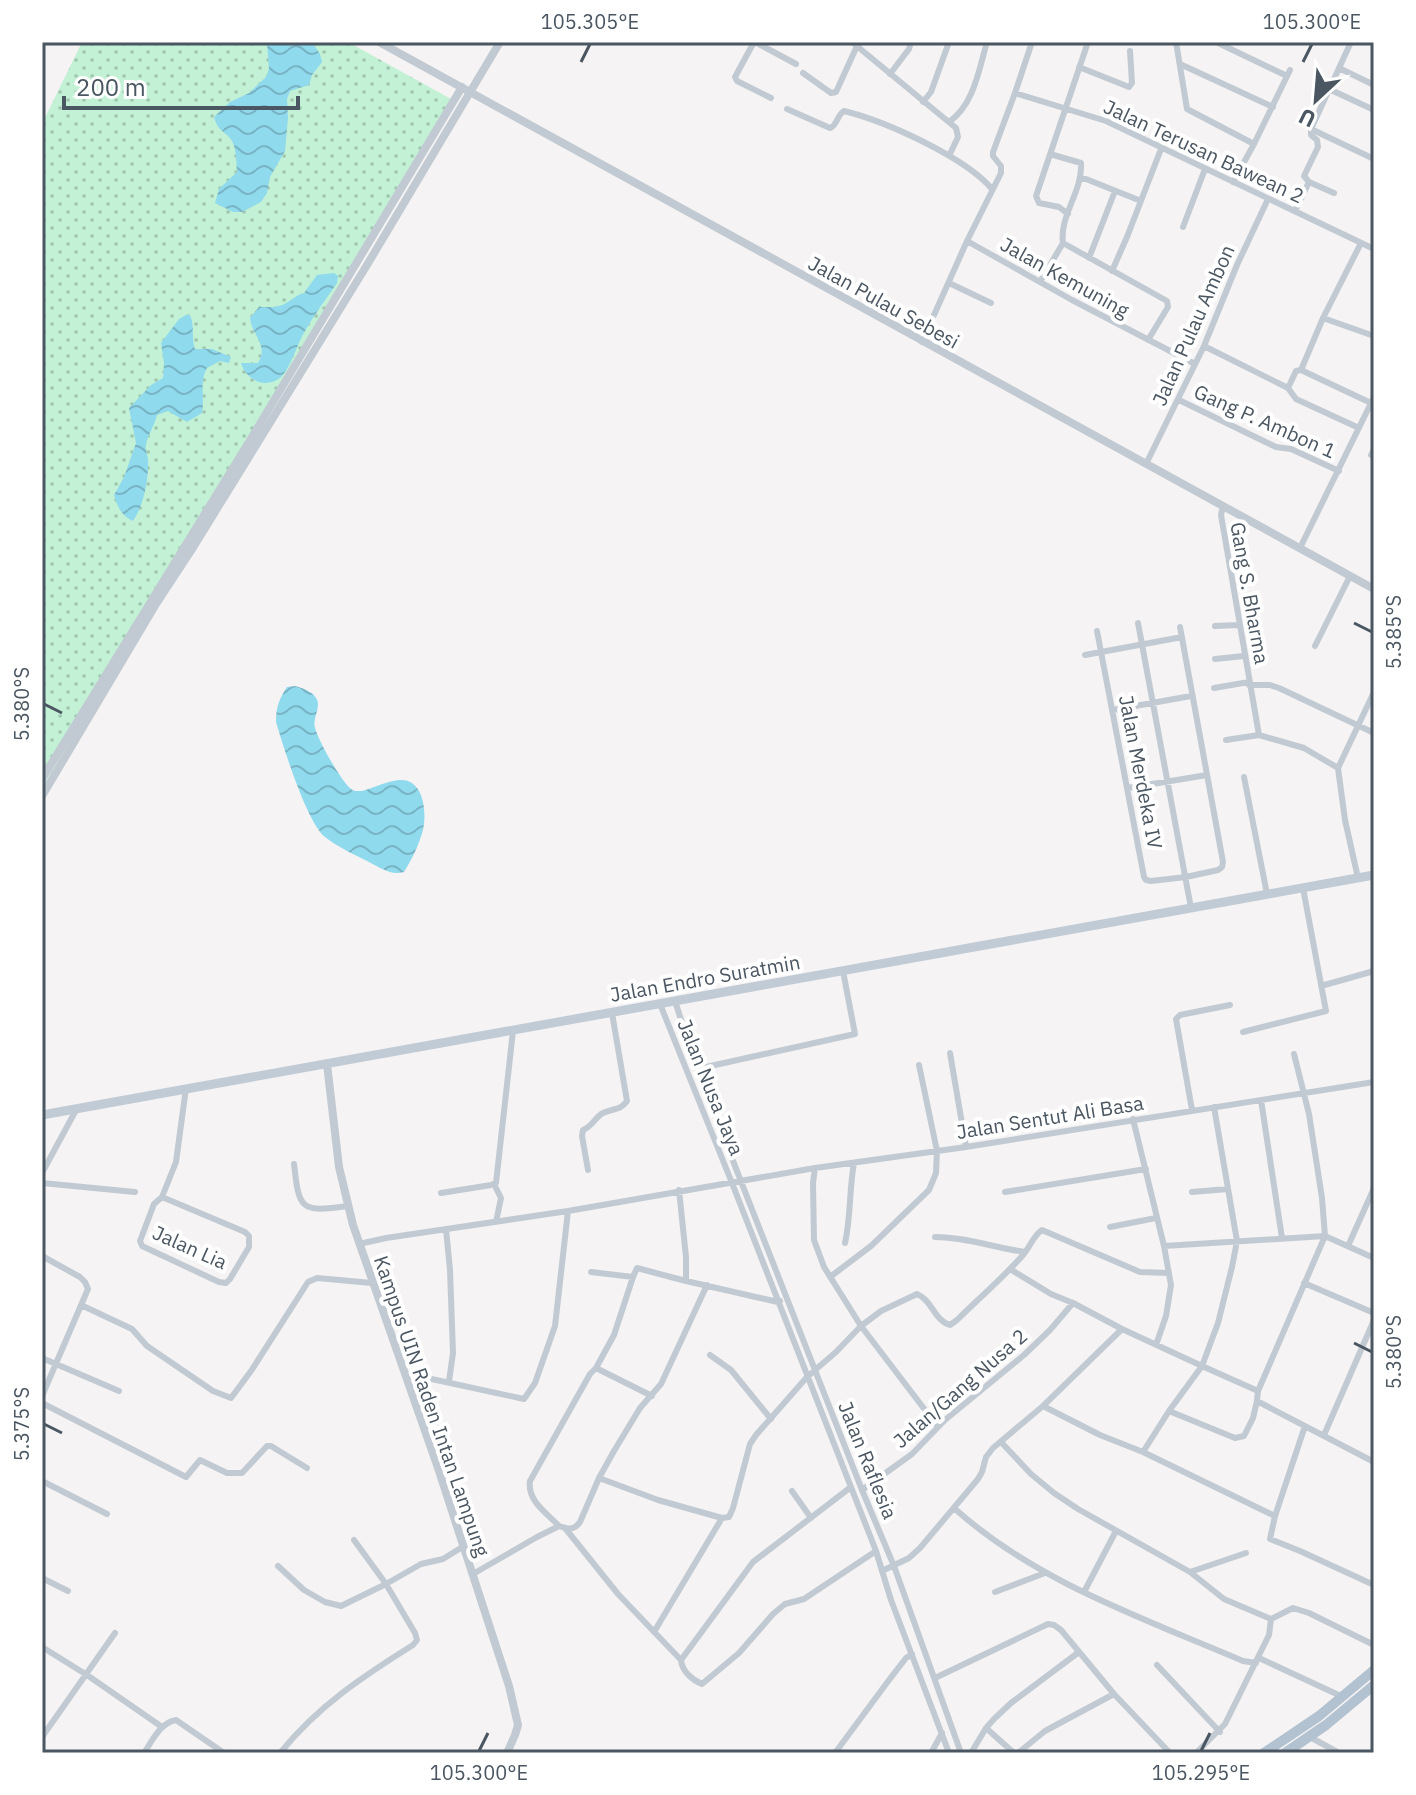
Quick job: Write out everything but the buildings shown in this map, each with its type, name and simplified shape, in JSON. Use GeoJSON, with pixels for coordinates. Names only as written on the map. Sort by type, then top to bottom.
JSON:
{"type":"FeatureCollection","features":[{"type":"Feature","properties":{"kind":"main road","name":"Jalan Endro Suratmin"},"geometry":{"type":"LineString","coordinates":[[42,1115],[1374,875]]}},
{"type":"Feature","properties":{"kind":"main road"},"geometry":{"type":"LineString","coordinates":[[1264,1753],[1343,1697],[1374,1670]]}},
{"type":"Feature","properties":{"kind":"main road"},"geometry":{"type":"LineString","coordinates":[[1285,1753],[1310,1737],[1374,1685]]}},
{"type":"Feature","properties":{"kind":"street","name":"Jalan Pulau Sebesi"},"geometry":{"type":"LineString","coordinates":[[379,42],[922,342],[1373,586]]}},
{"type":"Feature","properties":{"kind":"street"},"geometry":{"type":"LineString","coordinates":[[42,796],[500,42]]}},
{"type":"Feature","properties":{"kind":"street"},"geometry":{"type":"LineString","coordinates":[[771,98],[737,81],[735,77],[755,42],[796,64]]}},
{"type":"Feature","properties":{"kind":"street"},"geometry":{"type":"LineString","coordinates":[[890,74],[911,42]]}},
{"type":"Feature","properties":{"kind":"street"},"geometry":{"type":"LineString","coordinates":[[923,102],[931,92],[949,42]]}},
{"type":"Feature","properties":{"kind":"street"},"geometry":{"type":"LineString","coordinates":[[949,122],[966,105],[987,42]]}},
{"type":"Feature","properties":{"kind":"street"},"geometry":{"type":"LineString","coordinates":[[922,342],[1002,169],[993,154],[1032,42]]}},
{"type":"Feature","properties":{"kind":"street"},"geometry":{"type":"LineString","coordinates":[[1068,214],[1065,210],[1036,200],[1088,42]]}},
{"type":"Feature","properties":{"kind":"street"},"geometry":{"type":"LineString","coordinates":[[1176,42],[1188,110],[1254,144]]}},
{"type":"Feature","properties":{"kind":"street"},"geometry":{"type":"LineString","coordinates":[[1216,42],[1289,73],[1233,182]]}},
{"type":"Feature","properties":{"kind":"street"},"geometry":{"type":"LineString","coordinates":[[1334,193],[1309,182],[1304,176],[1318,144],[1311,135],[1311,129],[1351,42]]}},
{"type":"Feature","properties":{"kind":"street"},"geometry":{"type":"LineString","coordinates":[[803,73],[831,93],[836,92],[857,43],[956,128],[958,134],[949,156]]}},
{"type":"Feature","properties":{"kind":"street"},"geometry":{"type":"LineString","coordinates":[[1079,67],[1129,87],[1132,83],[1130,51]]}},
{"type":"Feature","properties":{"kind":"street"},"geometry":{"type":"LineString","coordinates":[[1180,64],[1273,107]]}},
{"type":"Feature","properties":{"kind":"street"},"geometry":{"type":"LineString","coordinates":[[1339,68],[1374,85]]}},
{"type":"Feature","properties":{"kind":"street"},"geometry":{"type":"LineString","coordinates":[[42,779],[462,87]]}},
{"type":"Feature","properties":{"kind":"street"},"geometry":{"type":"LineString","coordinates":[[1329,89],[1374,110]]}},
{"type":"Feature","properties":{"kind":"street","name":"Jalan Terusan Bawean 2"},"geometry":{"type":"LineString","coordinates":[[1015,93],[1106,121],[1374,249]]}},
{"type":"Feature","properties":{"kind":"street"},"geometry":{"type":"LineString","coordinates":[[787,109],[830,128],[834,127],[841,113],[847,112],[914,137],[949,156],[992,189]]}},
{"type":"Feature","properties":{"kind":"street"},"geometry":{"type":"LineString","coordinates":[[1311,129],[1374,159]]}},
{"type":"Feature","properties":{"kind":"street"},"geometry":{"type":"LineString","coordinates":[[1112,271],[1161,149]]}},
{"type":"Feature","properties":{"kind":"street"},"geometry":{"type":"LineString","coordinates":[[1040,282],[1063,243],[1068,214],[1081,179],[1081,163],[1050,154]]}},
{"type":"Feature","properties":{"kind":"street"},"geometry":{"type":"LineString","coordinates":[[1183,227],[1205,169]]}},
{"type":"Feature","properties":{"kind":"street"},"geometry":{"type":"LineString","coordinates":[[1081,179],[1141,201]]}},
{"type":"Feature","properties":{"kind":"street"},"geometry":{"type":"LineString","coordinates":[[1295,211],[1309,182]]}},
{"type":"Feature","properties":{"kind":"street"},"geometry":{"type":"LineString","coordinates":[[1089,258],[1115,191]]}},
{"type":"Feature","properties":{"kind":"street","name":"Jalan Pulau Ambon"},"geometry":{"type":"LineString","coordinates":[[1146,464],[1204,346],[1268,199]]}},
{"type":"Feature","properties":{"kind":"street","name":"Jalan Kemuning"},"geometry":{"type":"LineString","coordinates":[[967,241],[1195,364]]}},
{"type":"Feature","properties":{"kind":"street","name":"Jalan Kemuning"},"geometry":{"type":"LineString","coordinates":[[1063,243],[1168,303],[1148,340]]}},
{"type":"Feature","properties":{"kind":"street"},"geometry":{"type":"LineString","coordinates":[[1301,370],[1361,243]]}},
{"type":"Feature","properties":{"kind":"street"},"geometry":{"type":"LineString","coordinates":[[949,283],[991,303]]}},
{"type":"Feature","properties":{"kind":"street"},"geometry":{"type":"LineString","coordinates":[[1323,318],[1374,336]]}},
{"type":"Feature","properties":{"kind":"street"},"geometry":{"type":"LineString","coordinates":[[1204,346],[1288,388],[1296,399],[1359,428]]}},
{"type":"Feature","properties":{"kind":"street"},"geometry":{"type":"LineString","coordinates":[[1288,388],[1296,371],[1301,370],[1372,400],[1300,548]]}},
{"type":"Feature","properties":{"kind":"street","name":"Gang P. Ambon 1"},"geometry":{"type":"LineString","coordinates":[[1179,400],[1276,447],[1288,447],[1339,471]]}},
{"type":"Feature","properties":{"kind":"street","name":"Gang S. Bharma"},"geometry":{"type":"LineString","coordinates":[[1223,506],[1221,515],[1238,625],[1259,735]]}},
{"type":"Feature","properties":{"kind":"street"},"geometry":{"type":"LineString","coordinates":[[1315,646],[1350,576]]}},
{"type":"Feature","properties":{"kind":"street"},"geometry":{"type":"LineString","coordinates":[[1138,623],[1191,908]]}},
{"type":"Feature","properties":{"kind":"street"},"geometry":{"type":"LineString","coordinates":[[1215,626],[1238,625]]}},
{"type":"Feature","properties":{"kind":"street"},"geometry":{"type":"LineString","coordinates":[[1180,627],[1223,864],[1218,870],[1186,877]]}},
{"type":"Feature","properties":{"kind":"street","name":"Jalan Merdeka IV"},"geometry":{"type":"LineString","coordinates":[[1097,631],[1145,879],[1186,877]]}},
{"type":"Feature","properties":{"kind":"street"},"geometry":{"type":"LineString","coordinates":[[1085,655],[1182,637]]}},
{"type":"Feature","properties":{"kind":"street"},"geometry":{"type":"LineString","coordinates":[[1215,659],[1244,656]]}},
{"type":"Feature","properties":{"kind":"street"},"geometry":{"type":"LineString","coordinates":[[1214,688],[1249,684],[1275,686],[1374,733]]}},
{"type":"Feature","properties":{"kind":"street"},"geometry":{"type":"LineString","coordinates":[[1358,878],[1345,820],[1338,768],[1374,692]]}},
{"type":"Feature","properties":{"kind":"street"},"geometry":{"type":"LineString","coordinates":[[1113,710],[1191,696]]}},
{"type":"Feature","properties":{"kind":"street"},"geometry":{"type":"LineString","coordinates":[[1226,740],[1259,735],[1304,748],[1338,768]]}},
{"type":"Feature","properties":{"kind":"street"},"geometry":{"type":"LineString","coordinates":[[1128,788],[1207,775]]}},
{"type":"Feature","properties":{"kind":"street"},"geometry":{"type":"LineString","coordinates":[[1244,777],[1267,894]]}},
{"type":"Feature","properties":{"kind":"street"},"geometry":{"type":"LineString","coordinates":[[1243,1032],[1326,1010],[1303,888]]}},
{"type":"Feature","properties":{"kind":"street"},"geometry":{"type":"LineString","coordinates":[[697,1069],[855,1034],[843,971]]}},
{"type":"Feature","properties":{"kind":"street"},"geometry":{"type":"LineString","coordinates":[[1321,986],[1374,971]]}},
{"type":"Feature","properties":{"kind":"street","name":"Jalan Nusa Jaya"},"geometry":{"type":"LineString","coordinates":[[675,1001],[697,1069],[741,1180]]}},
{"type":"Feature","properties":{"kind":"street","name":"Jalan Nusa Jaya"},"geometry":{"type":"LineString","coordinates":[[660,1004],[732,1183]]}},
{"type":"Feature","properties":{"kind":"street"},"geometry":{"type":"LineString","coordinates":[[1192,1110],[1176,1019],[1180,1015],[1230,1005]]}},
{"type":"Feature","properties":{"kind":"street"},"geometry":{"type":"LineString","coordinates":[[588,1170],[583,1130],[592,1126],[601,1114],[622,1108],[627,1101],[612,1013]]}},
{"type":"Feature","properties":{"kind":"street"},"geometry":{"type":"LineString","coordinates":[[494,1184],[513,1031]]}},
{"type":"Feature","properties":{"kind":"street"},"geometry":{"type":"LineString","coordinates":[[950,1053],[966,1147]]}},
{"type":"Feature","properties":{"kind":"street"},"geometry":{"type":"LineString","coordinates":[[1169,1411],[1235,1438],[1244,1436],[1253,1418],[1258,1391],[1325,1236],[1305,1093],[1294,1054]]}},
{"type":"Feature","properties":{"kind":"street","name":"Kampus UIN Raden Intan Lampung"},"geometry":{"type":"LineString","coordinates":[[327,1064],[339,1167],[347,1206],[464,1546],[517,1715],[518,1725],[507,1753]]}},
{"type":"Feature","properties":{"kind":"street"},"geometry":{"type":"LineString","coordinates":[[830,1277],[871,1246],[929,1190],[936,1173],[937,1151],[919,1065]]}},
{"type":"Feature","properties":{"kind":"street","name":"Jalan Sentut Ali Basa"},"geometry":{"type":"LineString","coordinates":[[359,1244],[815,1168],[1374,1082]]}},
{"type":"Feature","properties":{"kind":"street","name":"Jalan Lia"},"geometry":{"type":"LineString","coordinates":[[162,1197],[249,1236],[249,1247],[226,1283],[140,1244],[154,1204],[162,1197],[176,1162],[186,1088]]}},
{"type":"Feature","properties":{"kind":"street"},"geometry":{"type":"LineString","coordinates":[[1261,1100],[1282,1238]]}},
{"type":"Feature","properties":{"kind":"street"},"geometry":{"type":"LineString","coordinates":[[1143,1452],[1202,1366],[1222,1311],[1237,1241],[1214,1107]]}},
{"type":"Feature","properties":{"kind":"street"},"geometry":{"type":"LineString","coordinates":[[42,1173],[76,1109]]}},
{"type":"Feature","properties":{"kind":"street"},"geometry":{"type":"LineString","coordinates":[[1133,1119],[1169,1273],[1170,1297],[1156,1345]]}},
{"type":"Feature","properties":{"kind":"street"},"geometry":{"type":"LineString","coordinates":[[845,1243],[854,1163]]}},
{"type":"Feature","properties":{"kind":"street"},"geometry":{"type":"LineString","coordinates":[[294,1164],[298,1197],[305,1205],[323,1210],[347,1206]]}},
{"type":"Feature","properties":{"kind":"street"},"geometry":{"type":"LineString","coordinates":[[815,1168],[814,1240],[817,1252],[861,1326],[938,1427]]}},
{"type":"Feature","properties":{"kind":"street"},"geometry":{"type":"LineString","coordinates":[[1005,1192],[1146,1169]]}},
{"type":"Feature","properties":{"kind":"street","name":"Jalan Raflesia"},"geometry":{"type":"LineString","coordinates":[[741,1180],[782,1300]]}},
{"type":"Feature","properties":{"kind":"street"},"geometry":{"type":"LineString","coordinates":[[42,1183],[135,1192]]}},
{"type":"Feature","properties":{"kind":"street","name":"Jalan Raflesia"},"geometry":{"type":"LineString","coordinates":[[732,1183],[811,1374],[851,1487],[893,1567],[961,1753]]}},
{"type":"Feature","properties":{"kind":"street"},"geometry":{"type":"LineString","coordinates":[[441,1193],[494,1184]]}},
{"type":"Feature","properties":{"kind":"street"},"geometry":{"type":"LineString","coordinates":[[494,1184],[501,1198],[496,1222]]}},
{"type":"Feature","properties":{"kind":"street"},"geometry":{"type":"LineString","coordinates":[[1348,1246],[1374,1188]]}},
{"type":"Feature","properties":{"kind":"street"},"geometry":{"type":"LineString","coordinates":[[1192,1192],[1228,1189]]}},
{"type":"Feature","properties":{"kind":"street"},"geometry":{"type":"LineString","coordinates":[[679,1190],[686,1281]]}},
{"type":"Feature","properties":{"kind":"street"},"geometry":{"type":"LineString","coordinates":[[404,1373],[524,1399],[528,1396],[555,1326],[568,1211]]}},
{"type":"Feature","properties":{"kind":"street"},"geometry":{"type":"LineString","coordinates":[[1110,1227],[1156,1218]]}},
{"type":"Feature","properties":{"kind":"street"},"geometry":{"type":"LineString","coordinates":[[446,1229],[453,1353],[449,1381]]}},
{"type":"Feature","properties":{"kind":"street"},"geometry":{"type":"LineString","coordinates":[[599,1478],[658,1500],[722,1518],[729,1517],[750,1444],[756,1435],[811,1374],[861,1326],[881,1311],[917,1294],[925,1298],[943,1322],[950,1325],[1010,1269],[1037,1232],[1042,1230],[1140,1272],[1169,1273]]}},
{"type":"Feature","properties":{"kind":"street"},"geometry":{"type":"LineString","coordinates":[[1164,1246],[1325,1236],[1374,1258]]}},
{"type":"Feature","properties":{"kind":"street"},"geometry":{"type":"LineString","coordinates":[[935,1237],[966,1239],[1025,1252]]}},
{"type":"Feature","properties":{"kind":"street"},"geometry":{"type":"LineString","coordinates":[[42,1256],[73,1272],[88,1289],[42,1396]]}},
{"type":"Feature","properties":{"kind":"street"},"geometry":{"type":"LineString","coordinates":[[782,1300],[637,1268],[614,1335],[530,1481],[530,1494],[681,1660],[683,1669],[702,1684],[739,1653],[785,1604],[804,1599],[876,1551]]}},
{"type":"Feature","properties":{"kind":"street"},"geometry":{"type":"LineString","coordinates":[[1010,1269],[1051,1294],[1122,1329],[1258,1391]]}},
{"type":"Feature","properties":{"kind":"street"},"geometry":{"type":"LineString","coordinates":[[591,1272],[633,1277]]}},
{"type":"Feature","properties":{"kind":"street"},"geometry":{"type":"LineString","coordinates":[[81,1305],[132,1329],[147,1346],[213,1391],[231,1398],[308,1282],[317,1278],[372,1283]]}},
{"type":"Feature","properties":{"kind":"street"},"geometry":{"type":"LineString","coordinates":[[1304,1283],[1374,1313]]}},
{"type":"Feature","properties":{"kind":"street"},"geometry":{"type":"LineString","coordinates":[[473,1574],[537,1537],[562,1527],[577,1527],[599,1478],[640,1408],[661,1384],[707,1285]]}},
{"type":"Feature","properties":{"kind":"street","name":"Jalan/Gang Nusa 2"},"geometry":{"type":"LineString","coordinates":[[862,1490],[912,1454],[938,1427],[1024,1355],[1073,1303]]}},
{"type":"Feature","properties":{"kind":"street"},"geometry":{"type":"LineString","coordinates":[[1324,1435],[1374,1320]]}},
{"type":"Feature","properties":{"kind":"street"},"geometry":{"type":"LineString","coordinates":[[883,1571],[909,1558],[920,1548],[982,1472],[988,1453],[1043,1406],[1122,1329]]}},
{"type":"Feature","properties":{"kind":"street"},"geometry":{"type":"LineString","coordinates":[[710,1355],[731,1370],[771,1419]]}},
{"type":"Feature","properties":{"kind":"street"},"geometry":{"type":"LineString","coordinates":[[42,1358],[119,1391]]}},
{"type":"Feature","properties":{"kind":"street"},"geometry":{"type":"LineString","coordinates":[[596,1368],[652,1396]]}},
{"type":"Feature","properties":{"kind":"street","name":"Jalan Raflesia"},"geometry":{"type":"LineString","coordinates":[[811,1374],[862,1490],[876,1551],[949,1753]]}},
{"type":"Feature","properties":{"kind":"street"},"geometry":{"type":"LineString","coordinates":[[1257,1401],[1374,1462]]}},
{"type":"Feature","properties":{"kind":"street"},"geometry":{"type":"LineString","coordinates":[[42,1403],[186,1477],[200,1460],[232,1475],[242,1473],[267,1446],[307,1468]]}},
{"type":"Feature","properties":{"kind":"street"},"geometry":{"type":"LineString","coordinates":[[1043,1406],[1275,1516]]}},
{"type":"Feature","properties":{"kind":"street"},"geometry":{"type":"LineString","coordinates":[[1305,1426],[1270,1539],[1374,1585]]}},
{"type":"Feature","properties":{"kind":"street"},"geometry":{"type":"LineString","coordinates":[[1001,1442],[1054,1493],[1190,1572],[1224,1599],[1271,1619],[1293,1608],[1374,1645]]}},
{"type":"Feature","properties":{"kind":"street"},"geometry":{"type":"LineString","coordinates":[[42,1481],[107,1514]]}},
{"type":"Feature","properties":{"kind":"street"},"geometry":{"type":"LineString","coordinates":[[681,1660],[746,1569],[851,1487]]}},
{"type":"Feature","properties":{"kind":"street"},"geometry":{"type":"LineString","coordinates":[[792,1491],[811,1518]]}},
{"type":"Feature","properties":{"kind":"street"},"geometry":{"type":"LineString","coordinates":[[954,1508],[992,1539],[1045,1573],[1084,1592],[1243,1661],[1257,1661],[1343,1697]]}},
{"type":"Feature","properties":{"kind":"street"},"geometry":{"type":"LineString","coordinates":[[654,1632],[722,1518]]}},
{"type":"Feature","properties":{"kind":"street"},"geometry":{"type":"LineString","coordinates":[[1084,1592],[1116,1531]]}},
{"type":"Feature","properties":{"kind":"street"},"geometry":{"type":"LineString","coordinates":[[280,1753],[304,1724],[330,1701],[416,1643],[417,1637],[386,1584],[354,1540]]}},
{"type":"Feature","properties":{"kind":"street"},"geometry":{"type":"LineString","coordinates":[[278,1566],[304,1590],[341,1606],[421,1564],[443,1559],[464,1546]]}},
{"type":"Feature","properties":{"kind":"street"},"geometry":{"type":"LineString","coordinates":[[1190,1572],[1246,1553]]}},
{"type":"Feature","properties":{"kind":"street"},"geometry":{"type":"LineString","coordinates":[[995,1592],[1045,1573]]}},
{"type":"Feature","properties":{"kind":"street"},"geometry":{"type":"LineString","coordinates":[[42,1578],[68,1591]]}},
{"type":"Feature","properties":{"kind":"street"},"geometry":{"type":"LineString","coordinates":[[1196,1753],[1220,1732],[1269,1635],[1271,1619]]}},
{"type":"Feature","properties":{"kind":"street"},"geometry":{"type":"LineString","coordinates":[[935,1678],[1048,1624],[1058,1627],[1114,1694],[1170,1753]]}},
{"type":"Feature","properties":{"kind":"street"},"geometry":{"type":"LineString","coordinates":[[42,1737],[115,1633]]}},
{"type":"Feature","properties":{"kind":"street"},"geometry":{"type":"LineString","coordinates":[[42,1647],[162,1727]]}},
{"type":"Feature","properties":{"kind":"street"},"geometry":{"type":"LineString","coordinates":[[971,1753],[986,1728],[1011,1703],[1079,1652]]}},
{"type":"Feature","properties":{"kind":"street"},"geometry":{"type":"LineString","coordinates":[[835,1753],[912,1654]]}},
{"type":"Feature","properties":{"kind":"street"},"geometry":{"type":"LineString","coordinates":[[1157,1665],[1220,1732]]}},
{"type":"Feature","properties":{"kind":"street"},"geometry":{"type":"LineString","coordinates":[[986,1728],[1016,1753],[1045,1731],[1114,1694]]}},
{"type":"Feature","properties":{"kind":"street"},"geometry":{"type":"LineString","coordinates":[[144,1753],[162,1727],[176,1720],[224,1753]]}},
{"type":"Feature","properties":{"kind":"street"},"geometry":{"type":"LineString","coordinates":[[931,1753],[942,1733]]}},
{"type":"Feature","properties":{"kind":"street"},"geometry":{"type":"LineString","coordinates":[[1310,1737],[1339,1753]]}},
{"type":"Feature","properties":{"kind":"green space"},"geometry":{"type":"Polygon","coordinates":[[[82,42],[348,42],[451,99],[42,788],[42,124],[82,42]]]}},
{"type":"Feature","properties":{"kind":"water"},"geometry":{"type":"Polygon","coordinates":[[[267,42],[312,42],[322,62],[309,85],[290,91],[285,151],[270,177],[267,193],[261,202],[242,212],[233,212],[215,203],[219,189],[237,172],[232,142],[214,117],[266,77],[269,69],[267,42]]]}},
{"type":"Feature","properties":{"kind":"water"},"geometry":{"type":"Polygon","coordinates":[[[334,273],[338,276],[337,283],[305,331],[285,373],[269,383],[257,381],[247,374],[241,363],[258,363],[261,357],[261,346],[250,318],[259,307],[280,306],[289,302],[304,293],[317,275],[334,273]]]}},
{"type":"Feature","properties":{"kind":"water"},"geometry":{"type":"Polygon","coordinates":[[[190,315],[195,349],[212,349],[231,357],[229,363],[220,361],[207,368],[203,379],[202,413],[187,422],[168,411],[157,415],[146,445],[148,466],[145,491],[133,521],[120,511],[114,495],[136,443],[129,408],[151,385],[163,378],[161,343],[179,319],[190,315]]]}},
{"type":"Feature","properties":{"kind":"water"},"geometry":{"type":"Polygon","coordinates":[[[295,686],[316,698],[318,705],[314,724],[317,734],[350,788],[362,791],[399,780],[414,784],[419,790],[424,806],[423,830],[404,872],[382,869],[335,844],[318,829],[296,783],[276,722],[282,695],[287,687],[295,686]]]}}]}
